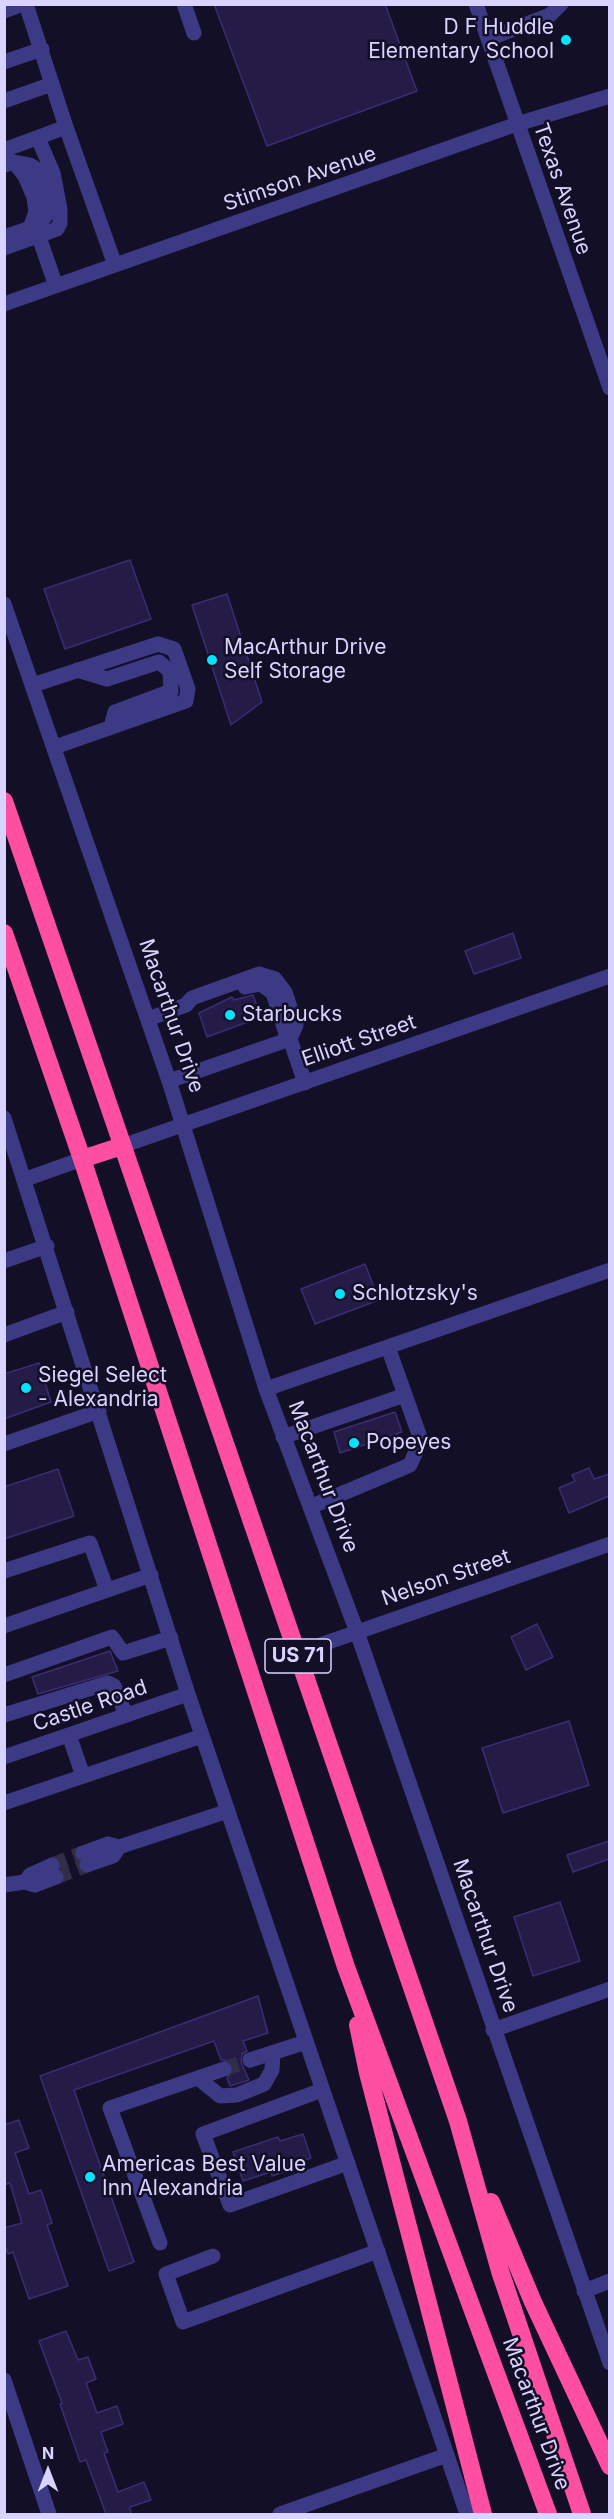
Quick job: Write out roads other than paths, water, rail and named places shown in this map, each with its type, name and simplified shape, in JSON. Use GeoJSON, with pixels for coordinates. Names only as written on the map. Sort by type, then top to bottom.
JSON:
{"type":"FeatureCollection","features":[{"type":"Feature","properties":{"kind":"highway","name":"Macarthur Drive"},"geometry":{"type":"LineString","coordinates":[[4,801],[458,2121],[500,2271],[582,2514]]}},
{"type":"Feature","properties":{"kind":"highway","name":"Macarthur Drive"},"geometry":{"type":"LineString","coordinates":[[4,933],[82,1159],[346,1967],[548,2514]]}},
{"type":"Feature","properties":{"kind":"highway"},"geometry":{"type":"LineString","coordinates":[[82,1159],[122,1146]]}},
{"type":"Feature","properties":{"kind":"highway"},"geometry":{"type":"LineString","coordinates":[[346,1967],[368,2073],[483,2514]]}},
{"type":"Feature","properties":{"kind":"highway"},"geometry":{"type":"LineString","coordinates":[[458,2121],[525,2282],[609,2466]]}},
{"type":"Feature","properties":{"kind":"street"},"geometry":{"type":"LineString","coordinates":[[4,11],[25,4],[115,265]]}},
{"type":"Feature","properties":{"kind":"street"},"geometry":{"type":"LineString","coordinates":[[184,4],[194,33]]}},
{"type":"Feature","properties":{"kind":"street","name":"Texas Avenue"},"geometry":{"type":"LineString","coordinates":[[476,4],[609,387]]}},
{"type":"Feature","properties":{"kind":"street"},"geometry":{"type":"LineString","coordinates":[[488,39],[550,15],[561,4]]}},
{"type":"Feature","properties":{"kind":"street"},"geometry":{"type":"LineString","coordinates":[[4,62],[42,49]]}},
{"type":"Feature","properties":{"kind":"street"},"geometry":{"type":"LineString","coordinates":[[4,101],[52,84]]}},
{"type":"Feature","properties":{"kind":"street","name":"Stimson Avenue"},"geometry":{"type":"LineString","coordinates":[[4,304],[517,124],[609,96]]}},
{"type":"Feature","properties":{"kind":"street"},"geometry":{"type":"LineString","coordinates":[[8,159],[38,138],[66,128]]}},
{"type":"Feature","properties":{"kind":"street"},"geometry":{"type":"LineString","coordinates":[[4,237],[57,229],[60,223],[60,209],[52,174],[38,138]]}},
{"type":"Feature","properties":{"kind":"street"},"geometry":{"type":"LineString","coordinates":[[4,248],[34,232],[49,210],[47,192],[39,171],[30,165],[8,159]]}},
{"type":"Feature","properties":{"kind":"street"},"geometry":{"type":"LineString","coordinates":[[34,232],[56,286]]}},
{"type":"Feature","properties":{"kind":"street","name":"Macarthur Drive"},"geometry":{"type":"LineString","coordinates":[[4,604],[170,1081],[266,1389],[357,1632],[584,2291],[606,2343],[609,2363]]}},
{"type":"Feature","properties":{"kind":"street"},"geometry":{"type":"LineString","coordinates":[[33,685],[158,644],[174,649],[188,689],[186,701],[55,747]]}},
{"type":"Feature","properties":{"kind":"street","name":"Elliott Street"},"geometry":{"type":"LineString","coordinates":[[122,1146],[609,976]]}},
{"type":"Feature","properties":{"kind":"street"},"geometry":{"type":"LineString","coordinates":[[148,1019],[186,1005],[195,1006],[253,984],[261,984],[273,993],[305,1083]]}},
{"type":"Feature","properties":{"kind":"street"},"geometry":{"type":"LineString","coordinates":[[170,1081],[289,1039]]}},
{"type":"Feature","properties":{"kind":"street"},"geometry":{"type":"LineString","coordinates":[[5,1120],[26,1179],[188,1694],[467,2514]]}},
{"type":"Feature","properties":{"kind":"street"},"geometry":{"type":"LineString","coordinates":[[26,1179],[82,1159]]}},
{"type":"Feature","properties":{"kind":"street"},"geometry":{"type":"LineString","coordinates":[[4,1261],[47,1246]]}},
{"type":"Feature","properties":{"kind":"street"},"geometry":{"type":"LineString","coordinates":[[266,1389],[609,1270]]}},
{"type":"Feature","properties":{"kind":"street"},"geometry":{"type":"LineString","coordinates":[[4,1335],[67,1312]]}},
{"type":"Feature","properties":{"kind":"street"},"geometry":{"type":"LineString","coordinates":[[310,1507],[410,1465],[421,1440],[401,1396],[388,1347]]}},
{"type":"Feature","properties":{"kind":"street"},"geometry":{"type":"LineString","coordinates":[[283,1437],[401,1396]]}},
{"type":"Feature","properties":{"kind":"street"},"geometry":{"type":"LineString","coordinates":[[4,1444],[99,1411]]}},
{"type":"Feature","properties":{"kind":"street"},"geometry":{"type":"LineString","coordinates":[[4,1571],[90,1543],[107,1590]]}},
{"type":"Feature","properties":{"kind":"street","name":"Nelson Street"},"geometry":{"type":"LineString","coordinates":[[297,1653],[609,1544]]}},
{"type":"Feature","properties":{"kind":"street"},"geometry":{"type":"LineString","coordinates":[[4,1626],[151,1575]]}},
{"type":"Feature","properties":{"kind":"street"},"geometry":{"type":"LineString","coordinates":[[4,1675],[112,1637],[123,1653],[171,1638]]}},
{"type":"Feature","properties":{"kind":"street"},"geometry":{"type":"LineString","coordinates":[[4,1715],[108,1683],[114,1686],[126,1715]]}},
{"type":"Feature","properties":{"kind":"street","name":"Castle Road"},"geometry":{"type":"LineString","coordinates":[[4,1757],[188,1694]]}},
{"type":"Feature","properties":{"kind":"street"},"geometry":{"type":"LineString","coordinates":[[69,1735],[83,1776]]}},
{"type":"Feature","properties":{"kind":"street"},"geometry":{"type":"LineString","coordinates":[[4,1803],[202,1736]]}},
{"type":"Feature","properties":{"kind":"street"},"geometry":{"type":"LineString","coordinates":[[85,1859],[113,1856],[119,1847],[228,1811]]}},
{"type":"Feature","properties":{"kind":"street"},"geometry":{"type":"LineString","coordinates":[[4,1885],[25,1882],[30,1875],[54,1871]]}},
{"type":"Feature","properties":{"kind":"street"},"geometry":{"type":"LineString","coordinates":[[493,2030],[609,1989]]}},
{"type":"Feature","properties":{"kind":"street"},"geometry":{"type":"LineString","coordinates":[[250,2060],[306,2042]]}},
{"type":"Feature","properties":{"kind":"street"},"geometry":{"type":"LineString","coordinates":[[198,2078],[220,2096],[237,2095],[264,2084],[272,2070],[273,2053]]}},
{"type":"Feature","properties":{"kind":"street"},"geometry":{"type":"LineString","coordinates":[[160,2243],[110,2108],[224,2069]]}},
{"type":"Feature","properties":{"kind":"street"},"geometry":{"type":"LineString","coordinates":[[322,2090],[203,2134],[230,2205],[348,2163]]}},
{"type":"Feature","properties":{"kind":"street"},"geometry":{"type":"LineString","coordinates":[[213,2256],[166,2274],[183,2322],[378,2251]]}},
{"type":"Feature","properties":{"kind":"street"},"geometry":{"type":"LineString","coordinates":[[584,2291],[609,2281]]}},
{"type":"Feature","properties":{"kind":"street"},"geometry":{"type":"LineString","coordinates":[[4,2380],[49,2514]]}},
{"type":"Feature","properties":{"kind":"street"},"geometry":{"type":"LineString","coordinates":[[280,2514],[447,2455]]}},
{"type":"Feature","properties":{"kind":"tunnel"},"geometry":{"type":"LineString","coordinates":[[52,1865],[83,1853]]}},
{"type":"Feature","properties":{"kind":"tunnel"},"geometry":{"type":"LineString","coordinates":[[56,1877],[87,1865]]}},
{"type":"Feature","properties":{"kind":"tunnel"},"geometry":{"type":"LineString","coordinates":[[224,2069],[250,2060]]}},
{"type":"Feature","properties":{"kind":"place","name":"D F Huddle Elementary School"},"geometry":{"type":"Point","coordinates":[566,40]}},
{"type":"Feature","properties":{"kind":"place","name":"MacArthur Drive Self Storage"},"geometry":{"type":"Point","coordinates":[212,660]}},
{"type":"Feature","properties":{"kind":"place","name":"Starbucks"},"geometry":{"type":"Point","coordinates":[230,1015]}},
{"type":"Feature","properties":{"kind":"place","name":"Schlotzsky's"},"geometry":{"type":"Point","coordinates":[340,1294]}},
{"type":"Feature","properties":{"kind":"place","name":"Siegel Select - Alexandria"},"geometry":{"type":"Point","coordinates":[26,1388]}},
{"type":"Feature","properties":{"kind":"place","name":"Popeyes"},"geometry":{"type":"Point","coordinates":[354,1443]}},
{"type":"Feature","properties":{"kind":"place","name":"Americas Best Value Inn Alexandria"},"geometry":{"type":"Point","coordinates":[90,2177]}}]}
